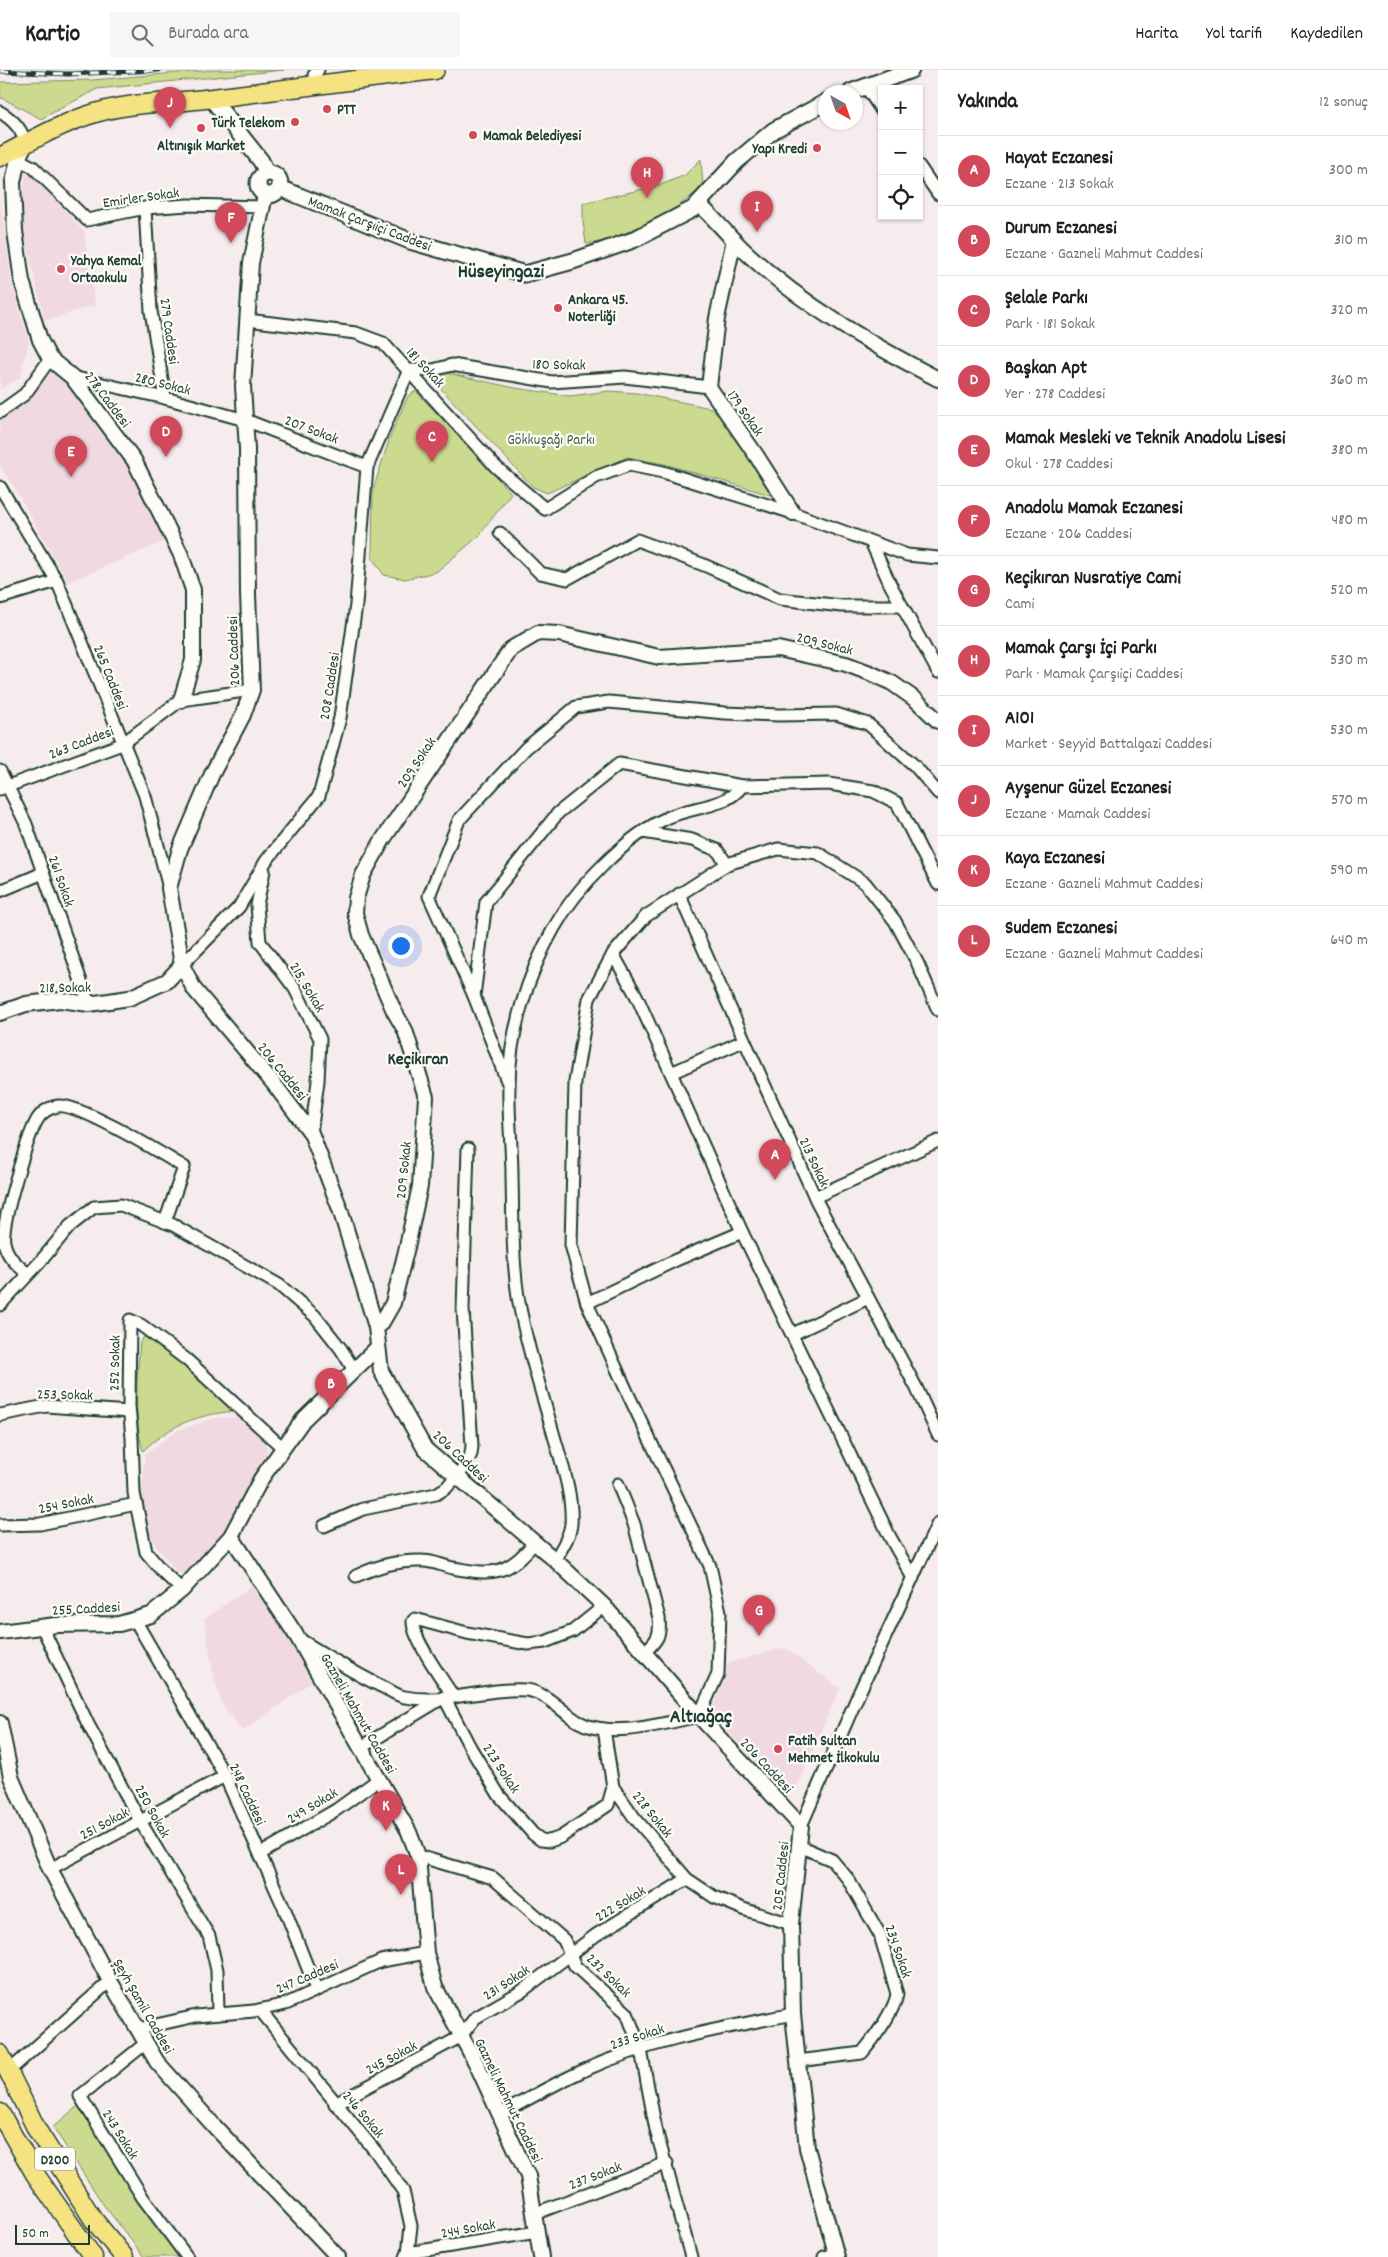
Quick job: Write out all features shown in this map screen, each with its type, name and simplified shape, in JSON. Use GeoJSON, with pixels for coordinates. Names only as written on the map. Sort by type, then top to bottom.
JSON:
{"type":"FeatureCollection","features":[{"type":"Feature","properties":{"kind":"main road"},"geometry":{"type":"LineString","coordinates":[[0,146],[22,146],[88,106],[105,101],[130,96],[244,86],[354,70]]}},
{"type":"Feature","properties":{"kind":"main road"},"geometry":{"type":"LineString","coordinates":[[0,157],[74,121],[109,109],[130,105],[212,99],[316,76],[435,70]]}},
{"type":"Feature","properties":{"kind":"main road"},"geometry":{"type":"LineString","coordinates":[[863,88],[911,70]]}},
{"type":"Feature","properties":{"kind":"main road","name":"Mamak Çarşıiçi Caddesi"},"geometry":{"type":"LineString","coordinates":[[212,99],[261,161],[267,173],[278,177],[280,188],[410,241],[525,274],[573,261],[633,240],[693,208],[737,161],[774,130],[818,106]]}},
{"type":"Feature","properties":{"kind":"main road"},"geometry":{"type":"LineString","coordinates":[[267,173],[261,176],[258,183],[263,201],[280,188]]}},
{"type":"Feature","properties":{"kind":"main road","name":"D200"},"geometry":{"type":"LineString","coordinates":[[0,2054],[37,2130],[93,2219],[124,2257]]}},
{"type":"Feature","properties":{"kind":"main road","name":"D200"},"geometry":{"type":"LineString","coordinates":[[0,2113],[35,2174],[93,2257]]}},
{"type":"Feature","properties":{"kind":"street"},"geometry":{"type":"LineString","coordinates":[[866,87],[878,105]]}},
{"type":"Feature","properties":{"kind":"street"},"geometry":{"type":"LineString","coordinates":[[0,112],[8,117],[22,146]]}},
{"type":"Feature","properties":{"kind":"street","name":"Emirler Sokak"},"geometry":{"type":"LineString","coordinates":[[22,146],[33,167],[87,220],[145,208],[263,201]]}},
{"type":"Feature","properties":{"kind":"street","name":"278 Caddesi"},"geometry":{"type":"LineString","coordinates":[[22,146],[13,182],[15,232],[22,281],[40,340],[50,360],[72,377],[134,460],[181,555],[193,590],[193,660],[181,700]]}},
{"type":"Feature","properties":{"kind":"street"},"geometry":{"type":"LineString","coordinates":[[923,172],[938,194]]}},
{"type":"Feature","properties":{"kind":"street","name":"206 Caddesi"},"geometry":{"type":"LineString","coordinates":[[263,201],[251,263],[243,386],[246,420],[248,595],[252,690],[244,715],[212,774],[180,849],[170,888],[182,965],[194,989],[274,1084],[311,1133],[340,1209],[376,1327],[381,1371],[425,1448],[555,1560],[604,1606],[699,1716],[801,1826]]}},
{"type":"Feature","properties":{"kind":"street"},"geometry":{"type":"LineString","coordinates":[[698,203],[749,255],[814,307],[909,364],[938,379]]}},
{"type":"Feature","properties":{"kind":"street","name":"279 Caddesi"},"geometry":{"type":"LineString","coordinates":[[145,208],[151,311],[165,398]]}},
{"type":"Feature","properties":{"kind":"street","name":"179 Sokak"},"geometry":{"type":"LineString","coordinates":[[734,240],[717,318],[709,388],[756,455],[792,513]]}},
{"type":"Feature","properties":{"kind":"street","name":"181 Sokak"},"geometry":{"type":"LineString","coordinates":[[247,320],[356,334],[383,343],[496,468],[545,509],[596,477],[629,465],[663,472],[792,513]]}},
{"type":"Feature","properties":{"kind":"street"},"geometry":{"type":"LineString","coordinates":[[0,412],[25,394],[50,360]]}},
{"type":"Feature","properties":{"kind":"street","name":"180 Sokak"},"geometry":{"type":"LineString","coordinates":[[409,370],[432,370],[452,365],[552,382],[625,377],[709,388]]}},
{"type":"Feature","properties":{"kind":"street","name":"208 Caddesi"},"geometry":{"type":"LineString","coordinates":[[182,965],[239,907],[266,861],[318,796],[340,718],[356,605],[367,467],[409,370]]}},
{"type":"Feature","properties":{"kind":"street","name":"280 Sokak"},"geometry":{"type":"LineString","coordinates":[[72,377],[165,398],[246,420]]}},
{"type":"Feature","properties":{"kind":"street","name":"207 Sokak"},"geometry":{"type":"LineString","coordinates":[[246,420],[367,467]]}},
{"type":"Feature","properties":{"kind":"street","name":"265 Caddesi"},"geometry":{"type":"LineString","coordinates":[[0,487],[57,581],[144,796],[170,888]]}},
{"type":"Feature","properties":{"kind":"street"},"geometry":{"type":"LineString","coordinates":[[792,513],[907,555],[936,559]]}},
{"type":"Feature","properties":{"kind":"street"},"geometry":{"type":"LineString","coordinates":[[500,533],[540,573],[567,579],[637,540],[704,565],[780,599],[842,606],[902,606]]}},
{"type":"Feature","properties":{"kind":"street"},"geometry":{"type":"LineString","coordinates":[[871,542],[902,606],[938,672]]}},
{"type":"Feature","properties":{"kind":"street"},"geometry":{"type":"LineString","coordinates":[[0,598],[57,581]]}},
{"type":"Feature","properties":{"kind":"street","name":"209 Sokak"},"geometry":{"type":"LineString","coordinates":[[376,1327],[381,1324],[393,1304],[407,1247],[420,1186],[426,1097],[405,1030],[394,1011],[362,936],[355,913],[356,898],[363,875],[382,841],[511,649],[538,633],[559,634],[659,657],[778,649],[846,664],[870,673],[892,683],[916,700],[938,721]]}},
{"type":"Feature","properties":{"kind":"street","name":"263 Caddesi"},"geometry":{"type":"LineString","coordinates":[[4,787],[122,744],[181,700],[252,690]]}},
{"type":"Feature","properties":{"kind":"street"},"geometry":{"type":"LineString","coordinates":[[509,1085],[474,996],[429,896],[459,820],[526,748],[576,707],[609,702],[725,713],[780,715],[836,714],[868,724],[915,766],[938,793]]}},
{"type":"Feature","properties":{"kind":"street"},"geometry":{"type":"LineString","coordinates":[[474,996],[486,902],[558,813],[619,764],[742,786],[829,784],[873,791],[897,803],[938,884]]}},
{"type":"Feature","properties":{"kind":"street","name":"261 Sokak"},"geometry":{"type":"LineString","coordinates":[[0,771],[4,787],[26,824],[89,1004]]}},
{"type":"Feature","properties":{"kind":"street"},"geometry":{"type":"LineString","coordinates":[[555,1560],[571,1527],[570,1502],[564,1469],[530,1349],[518,1297],[514,1265],[509,1085],[515,1033],[533,972],[556,925],[589,880],[643,832],[678,813],[728,799],[742,786]]}},
{"type":"Feature","properties":{"kind":"street"},"geometry":{"type":"LineString","coordinates":[[643,832],[692,840],[717,850],[727,864]]}},
{"type":"Feature","properties":{"kind":"street"},"geometry":{"type":"LineString","coordinates":[[298,1638],[363,1677],[404,1697],[448,1696],[504,1690],[537,1692],[578,1721],[604,1729],[615,1730],[699,1716],[718,1674],[720,1612],[710,1566],[629,1396],[588,1303],[571,1245],[575,1082],[589,999],[613,954],[646,916],[727,864],[778,849],[818,853],[865,883],[895,921],[917,962],[938,1010]]}},
{"type":"Feature","properties":{"kind":"street","name":"215. Sokak"},"geometry":{"type":"LineString","coordinates":[[266,861],[257,906],[260,942],[295,989],[320,1039],[318,1080],[311,1133]]}},
{"type":"Feature","properties":{"kind":"street"},"geometry":{"type":"LineString","coordinates":[[0,891],[43,873]]}},
{"type":"Feature","properties":{"kind":"street","name":"213 Sokak"},"geometry":{"type":"LineString","coordinates":[[679,894],[815,1197],[916,1387],[938,1435]]}},
{"type":"Feature","properties":{"kind":"street"},"geometry":{"type":"LineString","coordinates":[[613,954],[637,997],[742,1232],[890,1537],[913,1578]]}},
{"type":"Feature","properties":{"kind":"street","name":"218 Sokak"},"geometry":{"type":"LineString","coordinates":[[0,1014],[26,1004],[60,1000],[89,1004],[129,998],[168,981],[182,965]]}},
{"type":"Feature","properties":{"kind":"street"},"geometry":{"type":"LineString","coordinates":[[671,1073],[743,1040]]}},
{"type":"Feature","properties":{"kind":"street"},"geometry":{"type":"LineString","coordinates":[[28,1274],[12,1260],[6,1250],[4,1239],[5,1225],[19,1170],[37,1121],[51,1107],[59,1105],[69,1106],[117,1128],[184,1167],[165,1222]]}},
{"type":"Feature","properties":{"kind":"street"},"geometry":{"type":"LineString","coordinates":[[815,1197],[938,1141]]}},
{"type":"Feature","properties":{"kind":"street"},"geometry":{"type":"LineString","coordinates":[[324,1526],[363,1509],[436,1494],[458,1476],[468,1462],[472,1446],[463,1309],[468,1149]]}},
{"type":"Feature","properties":{"kind":"street"},"geometry":{"type":"LineString","coordinates":[[0,1305],[70,1226],[94,1207],[121,1205],[165,1222],[279,1285],[315,1316],[341,1349],[354,1370]]}},
{"type":"Feature","properties":{"kind":"street"},"geometry":{"type":"LineString","coordinates":[[588,1303],[676,1260],[742,1232]]}},
{"type":"Feature","properties":{"kind":"street"},"geometry":{"type":"LineString","coordinates":[[793,1334],[868,1298]]}},
{"type":"Feature","properties":{"kind":"street","name":"252 Sokak"},"geometry":{"type":"LineString","coordinates":[[182,1590],[162,1572],[146,1552],[136,1504],[129,1412],[130,1320],[142,1325],[187,1360],[283,1448]]}},
{"type":"Feature","properties":{"kind":"street"},"geometry":{"type":"LineString","coordinates":[[231,1536],[261,1479],[303,1420],[378,1347]]}},
{"type":"Feature","properties":{"kind":"street","name":"253 Sokak"},"geometry":{"type":"LineString","coordinates":[[0,1415],[46,1406],[129,1412]]}},
{"type":"Feature","properties":{"kind":"street"},"geometry":{"type":"LineString","coordinates":[[618,1484],[634,1524],[658,1618],[660,1631],[655,1642],[645,1652]]}},
{"type":"Feature","properties":{"kind":"street","name":"254 Sokak"},"geometry":{"type":"LineString","coordinates":[[0,1525],[40,1524],[136,1504]]}},
{"type":"Feature","properties":{"kind":"street","name":"205 Caddesi"},"geometry":{"type":"LineString","coordinates":[[832,2256],[807,2148],[793,2014],[791,1924],[801,1826],[860,1691],[938,1523]]}},
{"type":"Feature","properties":{"kind":"street","name":"255 Caddesi"},"geometry":{"type":"LineString","coordinates":[[0,1632],[42,1627],[120,1624],[151,1615],[182,1590],[231,1536]]}},
{"type":"Feature","properties":{"kind":"street","name":"Gazneli Mahmut Caddesi"},"geometry":{"type":"LineString","coordinates":[[231,1536],[298,1638],[409,1832],[418,1856],[426,1953],[435,1987],[460,2037],[476,2063],[528,2176],[541,2257]]}},
{"type":"Feature","properties":{"kind":"street"},"geometry":{"type":"LineString","coordinates":[[356,1576],[376,1567],[400,1561],[425,1561],[453,1568],[491,1572],[502,1570],[513,1566],[534,1543]]}},
{"type":"Feature","properties":{"kind":"street","name":"223 Sokak"},"geometry":{"type":"LineString","coordinates":[[604,1606],[574,1632],[545,1642],[528,1644],[467,1633],[415,1619],[412,1621],[413,1628],[448,1696],[470,1747],[499,1795],[533,1834],[541,1840],[550,1841],[561,1837],[608,1805],[613,1787]]}},
{"type":"Feature","properties":{"kind":"street","name":"248 Caddesi"},"geometry":{"type":"LineString","coordinates":[[135,1620],[225,1776],[285,1910],[316,1989]]}},
{"type":"Feature","properties":{"kind":"street","name":"250 Sokak"},"geometry":{"type":"LineString","coordinates":[[42,1627],[88,1724],[140,1821],[209,1936],[217,1970],[218,2014]]}},
{"type":"Feature","properties":{"kind":"street"},"geometry":{"type":"LineString","coordinates":[[360,1748],[448,1696]]}},
{"type":"Feature","properties":{"kind":"street","name":"Şeyh Şamil Caddesi"},"geometry":{"type":"LineString","coordinates":[[0,1724],[11,1777],[50,1869],[110,1981],[157,2062],[338,2257]]}},
{"type":"Feature","properties":{"kind":"street","name":"228 Sokak"},"geometry":{"type":"LineString","coordinates":[[604,1729],[613,1787],[634,1817],[687,1879],[714,1897],[746,1910],[791,1924]]}},
{"type":"Feature","properties":{"kind":"street","name":"251 Sokak"},"geometry":{"type":"LineString","coordinates":[[50,1869],[225,1776]]}},
{"type":"Feature","properties":{"kind":"street","name":"249 Sokak"},"geometry":{"type":"LineString","coordinates":[[260,1854],[336,1810],[379,1779]]}},
{"type":"Feature","properties":{"kind":"street","name":"234 Sokak"},"geometry":{"type":"LineString","coordinates":[[798,2061],[862,2053],[875,2039],[896,2002],[897,1994],[880,1935],[848,1879],[832,1860],[799,1846]]}},
{"type":"Feature","properties":{"kind":"street","name":"232 Sokak"},"geometry":{"type":"LineString","coordinates":[[418,1856],[493,1878],[564,1940],[575,1966],[627,2013],[641,2050],[656,2130],[691,2257]]}},
{"type":"Feature","properties":{"kind":"street","name":"222 Sokak"},"geometry":{"type":"LineString","coordinates":[[571,1956],[596,1935],[687,1879]]}},
{"type":"Feature","properties":{"kind":"street","name":"247 Caddesi"},"geometry":{"type":"LineString","coordinates":[[138,2029],[196,2016],[260,2010],[286,2004],[381,1961],[426,1953]]}},
{"type":"Feature","properties":{"kind":"street","name":"231 Sokak"},"geometry":{"type":"LineString","coordinates":[[460,2037],[475,2018],[522,1991],[571,1956]]}},
{"type":"Feature","properties":{"kind":"street"},"geometry":{"type":"LineString","coordinates":[[9,2071],[110,1981]]}},
{"type":"Feature","properties":{"kind":"street","name":"246 Sokak"},"geometry":{"type":"LineString","coordinates":[[260,2010],[376,2152],[403,2191],[411,2226],[407,2255]]}},
{"type":"Feature","properties":{"kind":"street","name":"233 Sokak"},"geometry":{"type":"LineString","coordinates":[[499,2115],[588,2068],[701,2032],[793,2014]]}},
{"type":"Feature","properties":{"kind":"street","name":"245 Sokak"},"geometry":{"type":"LineString","coordinates":[[335,2104],[460,2037]]}},
{"type":"Feature","properties":{"kind":"street","name":"243 Sokak"},"geometry":{"type":"LineString","coordinates":[[146,2043],[80,2096],[143,2198],[187,2257]]}},
{"type":"Feature","properties":{"kind":"street","name":"237 Sokak"},"geometry":{"type":"LineString","coordinates":[[534,2214],[666,2163]]}},
{"type":"Feature","properties":{"kind":"street","name":"244 Sokak"},"geometry":{"type":"LineString","coordinates":[[407,2255],[537,2232]]}},
{"type":"Feature","properties":{"kind":"shaded area","name":"Yahya Kemal Ortaokulu"},"geometry":{"type":"Polygon","coordinates":[[[31,171],[84,232],[95,305],[45,321],[24,233],[23,197],[26,174],[31,171]]]}},
{"type":"Feature","properties":{"kind":"shaded area"},"geometry":{"type":"Polygon","coordinates":[[[0,198],[11,280],[29,341],[20,378],[0,389],[0,198]]]}},
{"type":"Feature","properties":{"kind":"shaded area"},"geometry":{"type":"Polygon","coordinates":[[[51,373],[62,377],[87,408],[142,486],[166,541],[68,582],[16,490],[0,467],[0,419],[13,413],[51,373]]]}},
{"type":"Feature","properties":{"kind":"shaded area"},"geometry":{"type":"Polygon","coordinates":[[[240,1417],[264,1440],[268,1450],[225,1531],[215,1546],[184,1575],[178,1573],[156,1546],[149,1533],[141,1500],[145,1454],[178,1430],[215,1418],[240,1417]]]}},
{"type":"Feature","properties":{"kind":"shaded area"},"geometry":{"type":"Polygon","coordinates":[[[253,1585],[294,1645],[311,1682],[243,1732],[222,1704],[214,1677],[204,1619],[253,1585]]]}},
{"type":"Feature","properties":{"kind":"shaded area","name":"Fatih Sultan Mehmet İlkokulu"},"geometry":{"type":"Polygon","coordinates":[[[785,1648],[840,1688],[798,1783],[785,1794],[713,1716],[712,1710],[726,1675],[727,1663],[785,1648]]]}},
{"type":"Feature","properties":{"kind":"green space"},"geometry":{"type":"Polygon","coordinates":[[[213,70],[284,70],[97,89],[41,119],[0,97],[0,82],[92,80],[213,70]]]}},
{"type":"Feature","properties":{"kind":"green space"},"geometry":{"type":"Polygon","coordinates":[[[701,159],[703,187],[673,210],[611,240],[586,244],[583,203],[661,185],[685,175],[701,159]]]}},
{"type":"Feature","properties":{"kind":"green space","name":"Gökkuşağı Parkı"},"geometry":{"type":"Polygon","coordinates":[[[447,373],[515,388],[570,396],[609,391],[636,393],[716,409],[774,496],[664,464],[627,457],[547,493],[533,487],[431,378],[447,373]]]}},
{"type":"Feature","properties":{"kind":"green space"},"geometry":{"type":"Polygon","coordinates":[[[416,391],[511,493],[479,536],[436,572],[405,579],[384,575],[372,558],[373,490],[391,434],[408,396],[416,391]]]}},
{"type":"Feature","properties":{"kind":"green space"},"geometry":{"type":"Polygon","coordinates":[[[144,1337],[152,1340],[176,1357],[235,1411],[209,1415],[185,1422],[164,1434],[143,1451],[138,1424],[137,1397],[140,1342],[144,1337]]]}},
{"type":"Feature","properties":{"kind":"green space"},"geometry":{"type":"Polygon","coordinates":[[[79,2105],[179,2257],[144,2257],[103,2204],[53,2127],[79,2105]]]}},
{"type":"Feature","properties":{"kind":"railway"},"geometry":{"type":"LineString","coordinates":[[0,71],[68,74],[158,70]]}},
{"type":"Feature","properties":{"kind":"place","name":"PTT"},"geometry":{"type":"Point","coordinates":[327,109]}},
{"type":"Feature","properties":{"kind":"place","name":"Türk Telekom"},"geometry":{"type":"Point","coordinates":[295,122]}},
{"type":"Feature","properties":{"kind":"place","name":"Ayşenur Güzel Eczanesi"},"geometry":{"type":"Point","coordinates":[170,128]}},
{"type":"Feature","properties":{"kind":"place","name":"Altınışık Market"},"geometry":{"type":"Point","coordinates":[201,128]}},
{"type":"Feature","properties":{"kind":"place","name":"Mamak Belediyesi"},"geometry":{"type":"Point","coordinates":[473,135]}},
{"type":"Feature","properties":{"kind":"place","name":"Yapı Kredi"},"geometry":{"type":"Point","coordinates":[817,148]}},
{"type":"Feature","properties":{"kind":"place","name":"Mamak Çarşı İçi Parkı"},"geometry":{"type":"Point","coordinates":[647,198]}},
{"type":"Feature","properties":{"kind":"place","name":"A101"},"geometry":{"type":"Point","coordinates":[757,232]}},
{"type":"Feature","properties":{"kind":"place","name":"Anadolu Mamak Eczanesi"},"geometry":{"type":"Point","coordinates":[231,243]}},
{"type":"Feature","properties":{"kind":"place","name":"Yahya Kemal Ortaokulu"},"geometry":{"type":"Point","coordinates":[61,269]}},
{"type":"Feature","properties":{"kind":"place","name":"Ankara 45. Noterliği"},"geometry":{"type":"Point","coordinates":[558,308]}},
{"type":"Feature","properties":{"kind":"place","name":"Başkan Apt"},"geometry":{"type":"Point","coordinates":[166,457]}},
{"type":"Feature","properties":{"kind":"place","name":"Şelale Parkı"},"geometry":{"type":"Point","coordinates":[432,462]}},
{"type":"Feature","properties":{"kind":"place","name":"Mamak Mesleki ve Teknik Anadolu Lisesi"},"geometry":{"type":"Point","coordinates":[71,477]}},
{"type":"Feature","properties":{"kind":"place","name":"Hayat Eczanesi"},"geometry":{"type":"Point","coordinates":[775,1180]}},
{"type":"Feature","properties":{"kind":"place","name":"Durum Eczanesi"},"geometry":{"type":"Point","coordinates":[331,1409]}},
{"type":"Feature","properties":{"kind":"place","name":"Keçikıran Nusratiye Cami"},"geometry":{"type":"Point","coordinates":[759,1636]}},
{"type":"Feature","properties":{"kind":"place","name":"Fatih Sultan Mehmet İlkokulu"},"geometry":{"type":"Point","coordinates":[778,1749]}},
{"type":"Feature","properties":{"kind":"place","name":"Kaya Eczanesi"},"geometry":{"type":"Point","coordinates":[386,1831]}},
{"type":"Feature","properties":{"kind":"place","name":"Sudem Eczanesi"},"geometry":{"type":"Point","coordinates":[401,1895]}},
{"type":"Feature","properties":{"kind":"district","name":"Hüseyingazi"},"geometry":{"type":"Point","coordinates":[501,270]}},
{"type":"Feature","properties":{"kind":"district","name":"Keçikıran"},"geometry":{"type":"Point","coordinates":[418,1058]}},
{"type":"Feature","properties":{"kind":"district","name":"Altıağaç"},"geometry":{"type":"Point","coordinates":[701,1715]}}]}
